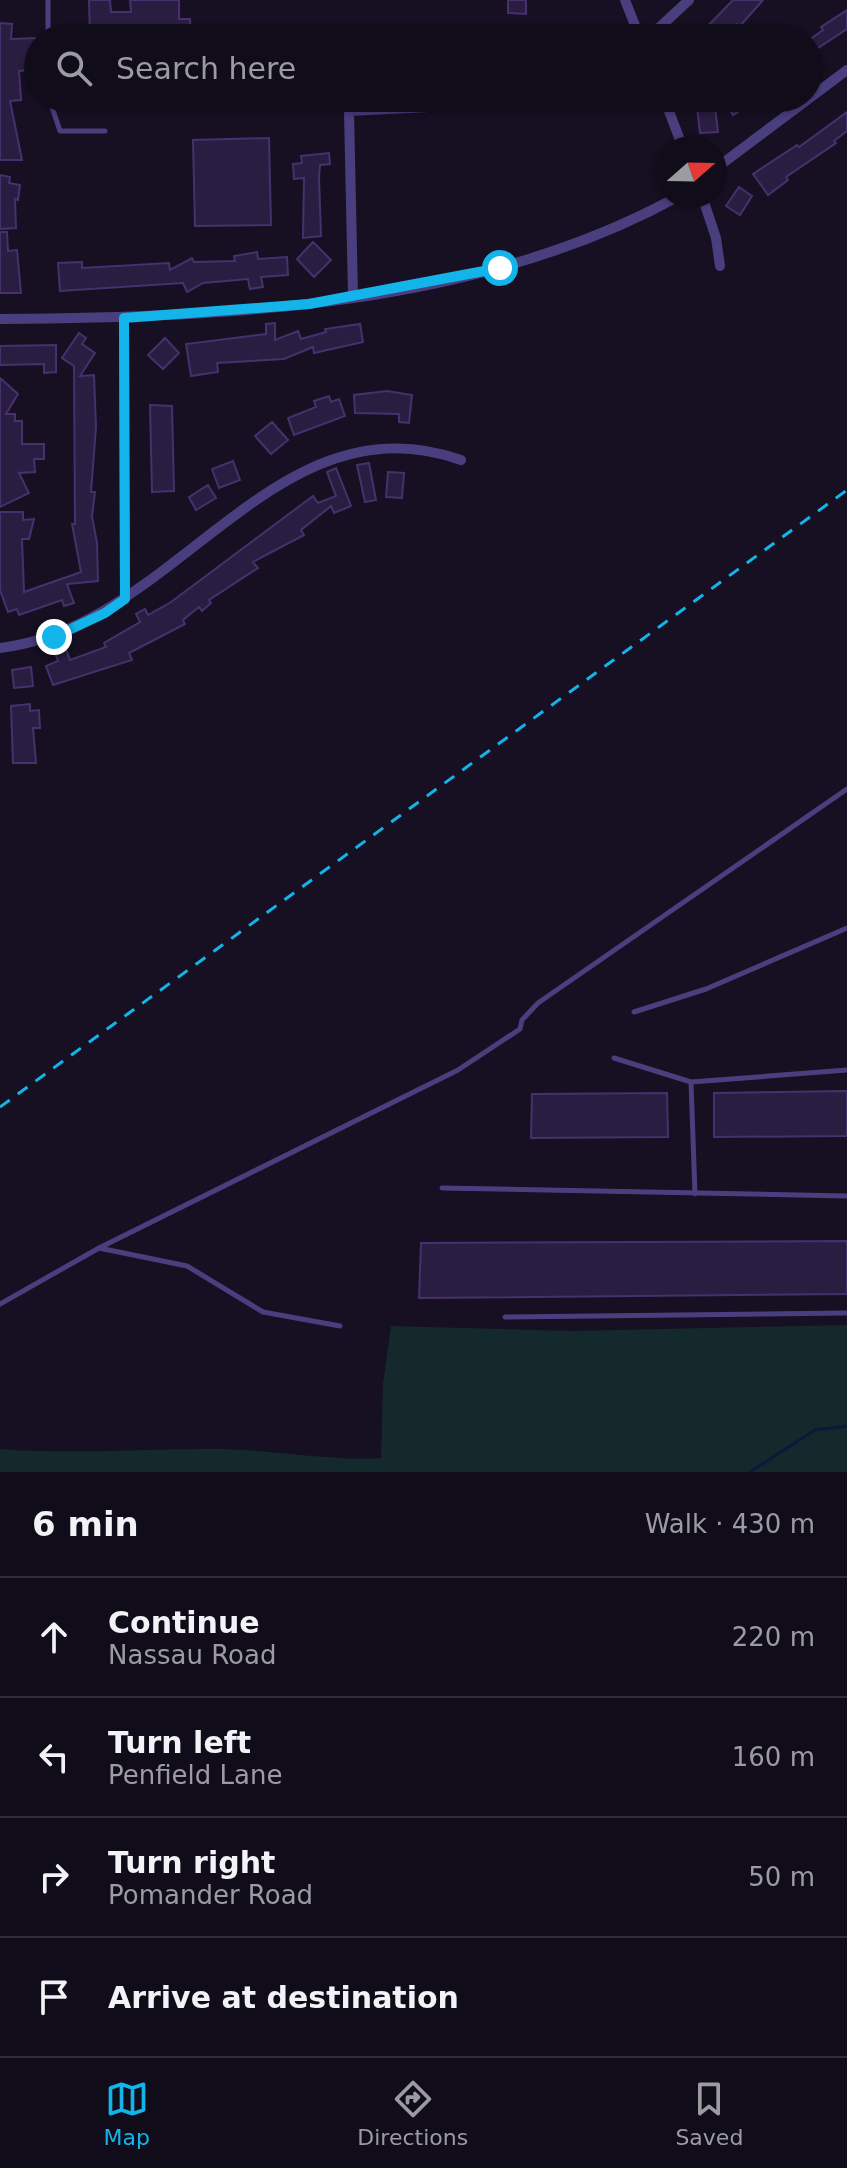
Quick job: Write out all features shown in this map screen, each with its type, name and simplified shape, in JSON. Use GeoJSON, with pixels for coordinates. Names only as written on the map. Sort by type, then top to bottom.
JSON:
{"type":"FeatureCollection","features":[{"type":"Feature","properties":{"kind":"street"},"geometry":{"type":"LineString","coordinates":[[625,0],[634,24]]}},
{"type":"Feature","properties":{"kind":"street"},"geometry":{"type":"LineString","coordinates":[[663,24],[689,0]]}},
{"type":"Feature","properties":{"kind":"street"},"geometry":{"type":"LineString","coordinates":[[823,88],[847,70]]}},
{"type":"Feature","properties":{"kind":"street"},"geometry":{"type":"LineString","coordinates":[[349,112],[353,296]]}},
{"type":"Feature","properties":{"kind":"street"},"geometry":{"type":"LineString","coordinates":[[669,112],[678,136]]}},
{"type":"Feature","properties":{"kind":"street"},"geometry":{"type":"LineString","coordinates":[[727,160],[791,112]]}},
{"type":"Feature","properties":{"kind":"street"},"geometry":{"type":"LineString","coordinates":[[0,319],[124,318],[282,307],[353,296],[500,268],[601,234],[655,208]]}},
{"type":"Feature","properties":{"kind":"street"},"geometry":{"type":"LineString","coordinates":[[706,208],[716,238],[720,266]]}},
{"type":"Feature","properties":{"kind":"street"},"geometry":{"type":"LineString","coordinates":[[124,318],[125,599]]}},
{"type":"Feature","properties":{"kind":"street"},"geometry":{"type":"LineString","coordinates":[[0,648],[54,637],[105,613],[268,493],[333,457],[360,449],[409,446],[461,460]]}},
{"type":"Feature","properties":{"kind":"lane"},"geometry":{"type":"LineString","coordinates":[[48,0],[48,24]]}},
{"type":"Feature","properties":{"kind":"lane"},"geometry":{"type":"LineString","coordinates":[[54,112],[60,131],[105,131]]}},
{"type":"Feature","properties":{"kind":"lane"},"geometry":{"type":"LineString","coordinates":[[0,1304],[99,1248],[458,1070],[520,1029],[522,1020],[538,1003],[847,789]]}},
{"type":"Feature","properties":{"kind":"lane"},"geometry":{"type":"LineString","coordinates":[[634,1012],[706,989],[847,928]]}},
{"type":"Feature","properties":{"kind":"lane"},"geometry":{"type":"LineString","coordinates":[[614,1058],[691,1082],[847,1070]]}},
{"type":"Feature","properties":{"kind":"lane"},"geometry":{"type":"LineString","coordinates":[[691,1082],[695,1194]]}},
{"type":"Feature","properties":{"kind":"lane"},"geometry":{"type":"LineString","coordinates":[[442,1188],[847,1196]]}},
{"type":"Feature","properties":{"kind":"lane"},"geometry":{"type":"LineString","coordinates":[[99,1248],[187,1266],[263,1312],[340,1326]]}},
{"type":"Feature","properties":{"kind":"lane"},"geometry":{"type":"LineString","coordinates":[[505,1317],[847,1313]]}},
{"type":"Feature","properties":{"kind":"green space"},"geometry":{"type":"Polygon","coordinates":[[[847,1325],[847,1472],[0,1472],[0,1449],[221,1449],[381,1458],[383,1383],[391,1326],[572,1331],[847,1325]]]}},
{"type":"Feature","properties":{"kind":"building"},"geometry":{"type":"Polygon","coordinates":[[[89,0],[110,0],[111,12],[131,12],[130,0],[179,0],[179,19],[190,19],[190,24],[90,24],[89,0]]]}},
{"type":"Feature","properties":{"kind":"building"},"geometry":{"type":"Polygon","coordinates":[[[508,0],[526,0],[526,14],[508,13],[508,0]]]}},
{"type":"Feature","properties":{"kind":"building"},"geometry":{"type":"Polygon","coordinates":[[[733,0],[763,0],[742,24],[710,24],[733,0]]]}},
{"type":"Feature","properties":{"kind":"building"},"geometry":{"type":"Polygon","coordinates":[[[847,10],[847,29],[823,45],[823,26],[847,10]]]}},
{"type":"Feature","properties":{"kind":"building"},"geometry":{"type":"Polygon","coordinates":[[[0,23],[12,24],[11,39],[24,38],[24,71],[19,71],[21,100],[10,101],[22,160],[0,160],[0,23]]]}},
{"type":"Feature","properties":{"kind":"building"},"geometry":{"type":"Polygon","coordinates":[[[697,112],[716,112],[718,132],[700,133],[697,112]]]}},
{"type":"Feature","properties":{"kind":"building"},"geometry":{"type":"Polygon","coordinates":[[[847,112],[847,131],[834,141],[836,143],[786,177],[788,180],[768,195],[753,174],[797,145],[799,147],[847,112]]]}},
{"type":"Feature","properties":{"kind":"building"},"geometry":{"type":"Polygon","coordinates":[[[269,138],[271,225],[195,226],[193,140],[269,138]]]}},
{"type":"Feature","properties":{"kind":"building"},"geometry":{"type":"Polygon","coordinates":[[[329,153],[330,164],[320,165],[321,236],[303,238],[304,178],[294,179],[293,164],[302,163],[301,156],[329,153]]]}},
{"type":"Feature","properties":{"kind":"building"},"geometry":{"type":"Polygon","coordinates":[[[0,175],[10,177],[9,183],[20,185],[18,200],[15,199],[16,228],[0,229],[0,175]]]}},
{"type":"Feature","properties":{"kind":"building"},"geometry":{"type":"Polygon","coordinates":[[[739,187],[752,196],[740,215],[727,205],[739,187]]]}},
{"type":"Feature","properties":{"kind":"building"},"geometry":{"type":"Polygon","coordinates":[[[0,232],[7,232],[8,251],[17,250],[21,293],[0,293],[0,232]]]}},
{"type":"Feature","properties":{"kind":"building"},"geometry":{"type":"Polygon","coordinates":[[[313,242],[331,260],[314,277],[297,259],[313,242]]]}},
{"type":"Feature","properties":{"kind":"building"},"geometry":{"type":"Polygon","coordinates":[[[257,252],[258,259],[287,257],[288,275],[261,277],[263,287],[250,289],[248,279],[203,283],[187,292],[183,283],[60,291],[58,263],[82,262],[82,268],[169,263],[170,270],[192,258],[194,262],[235,261],[234,256],[257,252]]]}},
{"type":"Feature","properties":{"kind":"building"},"geometry":{"type":"Polygon","coordinates":[[[275,323],[275,340],[298,331],[301,339],[326,332],[325,329],[360,324],[363,342],[314,353],[313,347],[284,359],[217,363],[218,372],[191,376],[186,344],[266,334],[266,324],[275,323]]]}},
{"type":"Feature","properties":{"kind":"building"},"geometry":{"type":"Polygon","coordinates":[[[79,333],[86,338],[82,344],[95,353],[80,376],[94,375],[96,427],[91,492],[95,492],[92,516],[97,543],[98,581],[67,584],[74,603],[64,606],[62,600],[19,615],[17,609],[8,612],[0,590],[0,512],[23,512],[23,520],[34,519],[29,539],[22,539],[24,592],[81,572],[72,524],[75,524],[74,366],[62,358],[79,333]]]}},
{"type":"Feature","properties":{"kind":"building"},"geometry":{"type":"Polygon","coordinates":[[[165,338],[179,353],[163,369],[148,355],[165,338]]]}},
{"type":"Feature","properties":{"kind":"building"},"geometry":{"type":"Polygon","coordinates":[[[56,345],[56,372],[44,373],[44,364],[0,365],[0,346],[56,345]]]}},
{"type":"Feature","properties":{"kind":"building"},"geometry":{"type":"Polygon","coordinates":[[[0,378],[18,394],[6,414],[15,414],[15,421],[22,421],[22,444],[44,444],[44,459],[34,459],[35,472],[19,473],[29,493],[0,507],[0,378]]]}},
{"type":"Feature","properties":{"kind":"building"},"geometry":{"type":"Polygon","coordinates":[[[387,391],[412,395],[409,423],[399,422],[399,414],[355,413],[354,395],[387,391]]]}},
{"type":"Feature","properties":{"kind":"building"},"geometry":{"type":"Polygon","coordinates":[[[329,396],[331,402],[339,399],[345,416],[294,435],[288,418],[316,407],[314,401],[329,396]]]}},
{"type":"Feature","properties":{"kind":"building"},"geometry":{"type":"Polygon","coordinates":[[[150,405],[172,406],[174,491],[152,492],[150,405]]]}},
{"type":"Feature","properties":{"kind":"building"},"geometry":{"type":"Polygon","coordinates":[[[272,422],[288,440],[271,454],[255,436],[272,422]]]}},
{"type":"Feature","properties":{"kind":"building"},"geometry":{"type":"Polygon","coordinates":[[[233,461],[240,480],[219,488],[212,469],[233,461]]]}},
{"type":"Feature","properties":{"kind":"building"},"geometry":{"type":"Polygon","coordinates":[[[369,463],[376,500],[365,502],[357,465],[369,463]]]}},
{"type":"Feature","properties":{"kind":"building"},"geometry":{"type":"Polygon","coordinates":[[[336,468],[351,506],[334,513],[331,506],[301,530],[304,535],[253,562],[258,568],[209,600],[211,603],[202,611],[199,607],[183,620],[185,624],[129,653],[132,660],[53,685],[46,666],[58,661],[55,653],[66,649],[70,660],[106,647],[104,643],[140,622],[136,614],[145,609],[148,615],[171,602],[313,496],[318,503],[336,496],[327,472],[336,468]]]}},
{"type":"Feature","properties":{"kind":"building"},"geometry":{"type":"Polygon","coordinates":[[[388,472],[404,473],[402,498],[386,497],[388,472]]]}},
{"type":"Feature","properties":{"kind":"building"},"geometry":{"type":"Polygon","coordinates":[[[208,485],[216,498],[196,510],[189,497],[208,485]]]}},
{"type":"Feature","properties":{"kind":"building"},"geometry":{"type":"Polygon","coordinates":[[[31,667],[33,686],[14,688],[12,670],[31,667]]]}},
{"type":"Feature","properties":{"kind":"building"},"geometry":{"type":"Polygon","coordinates":[[[30,704],[30,711],[39,710],[40,728],[33,728],[36,763],[13,763],[11,706],[30,704]]]}},
{"type":"Feature","properties":{"kind":"building"},"geometry":{"type":"Polygon","coordinates":[[[847,1091],[847,1136],[714,1137],[714,1093],[847,1091]]]}},
{"type":"Feature","properties":{"kind":"building"},"geometry":{"type":"Polygon","coordinates":[[[667,1093],[668,1137],[531,1138],[532,1094],[667,1093]]]}},
{"type":"Feature","properties":{"kind":"building"},"geometry":{"type":"Polygon","coordinates":[[[847,1241],[847,1294],[419,1298],[421,1243],[847,1241]]]}},
{"type":"Feature","properties":{"kind":"waterway"},"geometry":{"type":"LineString","coordinates":[[750,1472],[815,1430],[847,1426]]}},
{"type":"Feature","properties":{"kind":"railway"},"geometry":{"type":"LineString","coordinates":[[0,1107],[847,490]]}},
{"type":"Feature","properties":{"kind":"route"},"geometry":{"type":"LineString","coordinates":[[54,637],[105,613],[125,599],[124,318],[309,304],[500,268]]}}]}
